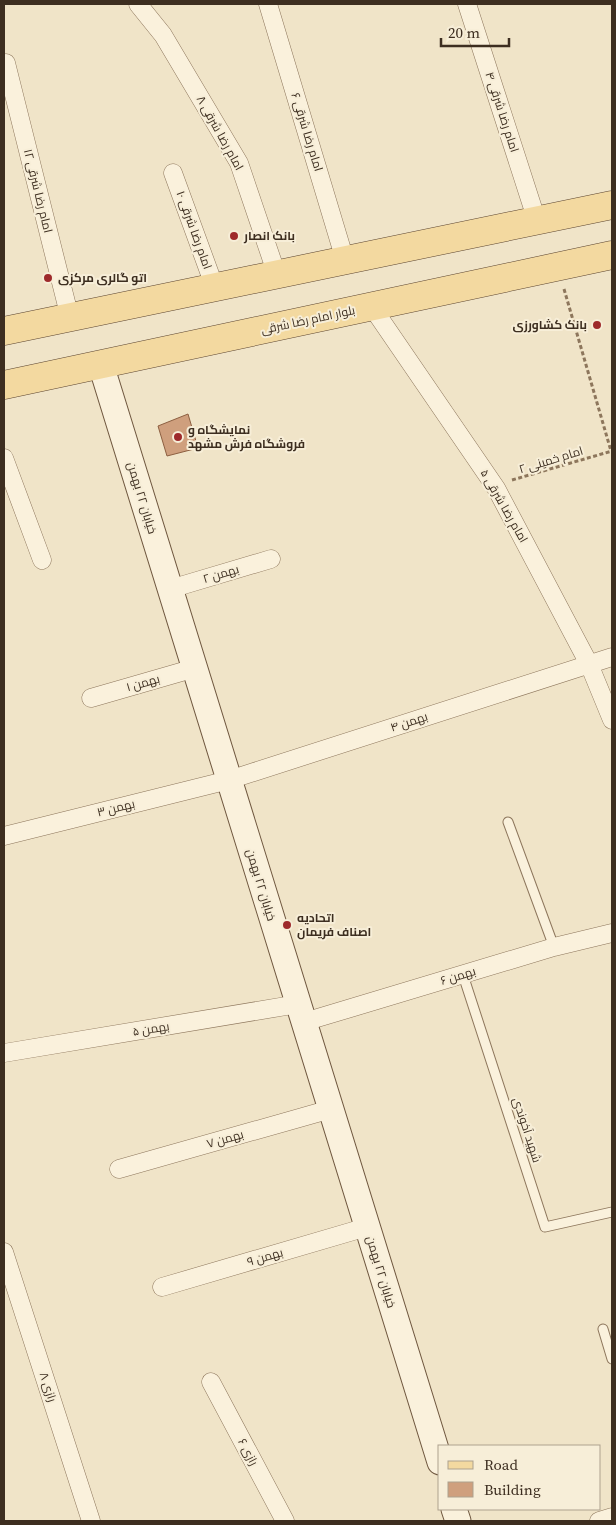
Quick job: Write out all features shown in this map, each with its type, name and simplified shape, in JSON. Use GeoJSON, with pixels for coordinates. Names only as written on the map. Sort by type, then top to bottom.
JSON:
{"type":"FeatureCollection","features":[{"type":"Feature","properties":{"kind":"main road"},"geometry":{"type":"LineString","coordinates":[[4,331],[612,205]]}},
{"type":"Feature","properties":{"kind":"main road","name":"بلوار امام رضا شرقی"},"geometry":{"type":"LineString","coordinates":[[4,385],[612,255]]}},
{"type":"Feature","properties":{"kind":"street","name":"امام رضا شرقی ۸"},"geometry":{"type":"LineString","coordinates":[[138,4],[163,35],[239,163],[277,274]]}},
{"type":"Feature","properties":{"kind":"street","name":"امام رضا شرقی ۶"},"geometry":{"type":"LineString","coordinates":[[268,4],[345,260]]}},
{"type":"Feature","properties":{"kind":"street","name":"امام رضا شرقی ۴"},"geometry":{"type":"LineString","coordinates":[[467,4],[536,221]]}},
{"type":"Feature","properties":{"kind":"street","name":"امام رضا شرقی ۱۲"},"geometry":{"type":"LineString","coordinates":[[5,64],[70,318]]}},
{"type":"Feature","properties":{"kind":"street","name":"امام رضا شرقی ۱۰"},"geometry":{"type":"LineString","coordinates":[[172,173],[215,288]]}},
{"type":"Feature","properties":{"kind":"street","name":"امام رضا شرقی ۵"},"geometry":{"type":"LineString","coordinates":[[372,307],[496,488],[589,664],[612,720]]}},
{"type":"Feature","properties":{"kind":"street","name":"خیابان ۲۲ بهمن"},"geometry":{"type":"LineString","coordinates":[[101,365],[438,1456]]}},
{"type":"Feature","properties":{"kind":"street"},"geometry":{"type":"LineString","coordinates":[[4,458],[42,560]]}},
{"type":"Feature","properties":{"kind":"street","name":"بهمن ۲"},"geometry":{"type":"LineString","coordinates":[[170,589],[271,559]]}},
{"type":"Feature","properties":{"kind":"street","name":"بهمن ۴"},"geometry":{"type":"LineString","coordinates":[[229,780],[612,657]]}},
{"type":"Feature","properties":{"kind":"street","name":"بهمن ۱"},"geometry":{"type":"LineString","coordinates":[[91,698],[195,668]]}},
{"type":"Feature","properties":{"kind":"street","name":"بهمن ۳"},"geometry":{"type":"LineString","coordinates":[[4,836],[229,780]]}},
{"type":"Feature","properties":{"kind":"street","name":"بهمن ۶"},"geometry":{"type":"LineString","coordinates":[[301,1013],[463,975],[554,947],[612,932]]}},
{"type":"Feature","properties":{"kind":"street","name":"بهمن ۵"},"geometry":{"type":"LineString","coordinates":[[4,1053],[301,1013]]}},
{"type":"Feature","properties":{"kind":"street","name":"بهمن ۷"},"geometry":{"type":"LineString","coordinates":[[119,1169],[331,1109]]}},
{"type":"Feature","properties":{"kind":"street","name":"بهمن ۹"},"geometry":{"type":"LineString","coordinates":[[162,1287],[367,1226]]}},
{"type":"Feature","properties":{"kind":"street","name":"رازی ۸"},"geometry":{"type":"LineString","coordinates":[[4,1252],[91,1521]]}},
{"type":"Feature","properties":{"kind":"street","name":"رازی ۶"},"geometry":{"type":"LineString","coordinates":[[211,1382],[285,1521]]}},
{"type":"Feature","properties":{"kind":"street"},"geometry":{"type":"LineString","coordinates":[[601,1521],[612,1517]]}},
{"type":"Feature","properties":{"kind":"lane"},"geometry":{"type":"LineString","coordinates":[[508,822],[554,947]]}},
{"type":"Feature","properties":{"kind":"lane","name":"شهید آخوندی"},"geometry":{"type":"LineString","coordinates":[[463,975],[545,1227],[612,1212]]}},
{"type":"Feature","properties":{"kind":"lane"},"geometry":{"type":"LineString","coordinates":[[603,1329],[612,1358]]}},
{"type":"Feature","properties":{"kind":"path"},"geometry":{"type":"LineString","coordinates":[[558,267],[612,451]]}},
{"type":"Feature","properties":{"kind":"path","name":"امام خمینی ۲"},"geometry":{"type":"LineString","coordinates":[[496,488],[509,482],[612,451]]}},
{"type":"Feature","properties":{"kind":"building","name":"نمایشگاه و فروشگاه فرش مشهد"},"geometry":{"type":"Polygon","coordinates":[[[188,414],[198,448],[167,456],[158,426],[188,414]]]}},
{"type":"Feature","properties":{"kind":"place","name":"بانک انصار"},"geometry":{"type":"Point","coordinates":[234,236]}},
{"type":"Feature","properties":{"kind":"place","name":"اتو گالری مرکزی"},"geometry":{"type":"Point","coordinates":[48,278]}},
{"type":"Feature","properties":{"kind":"place","name":"بانک کشاورزی"},"geometry":{"type":"Point","coordinates":[597,325]}},
{"type":"Feature","properties":{"kind":"place","name":"نمایشگاه و فروشگاه فرش مشهد"},"geometry":{"type":"Point","coordinates":[178,437]}},
{"type":"Feature","properties":{"kind":"place","name":"اتحادیه اصناف فریمان"},"geometry":{"type":"Point","coordinates":[287,925]}}]}
